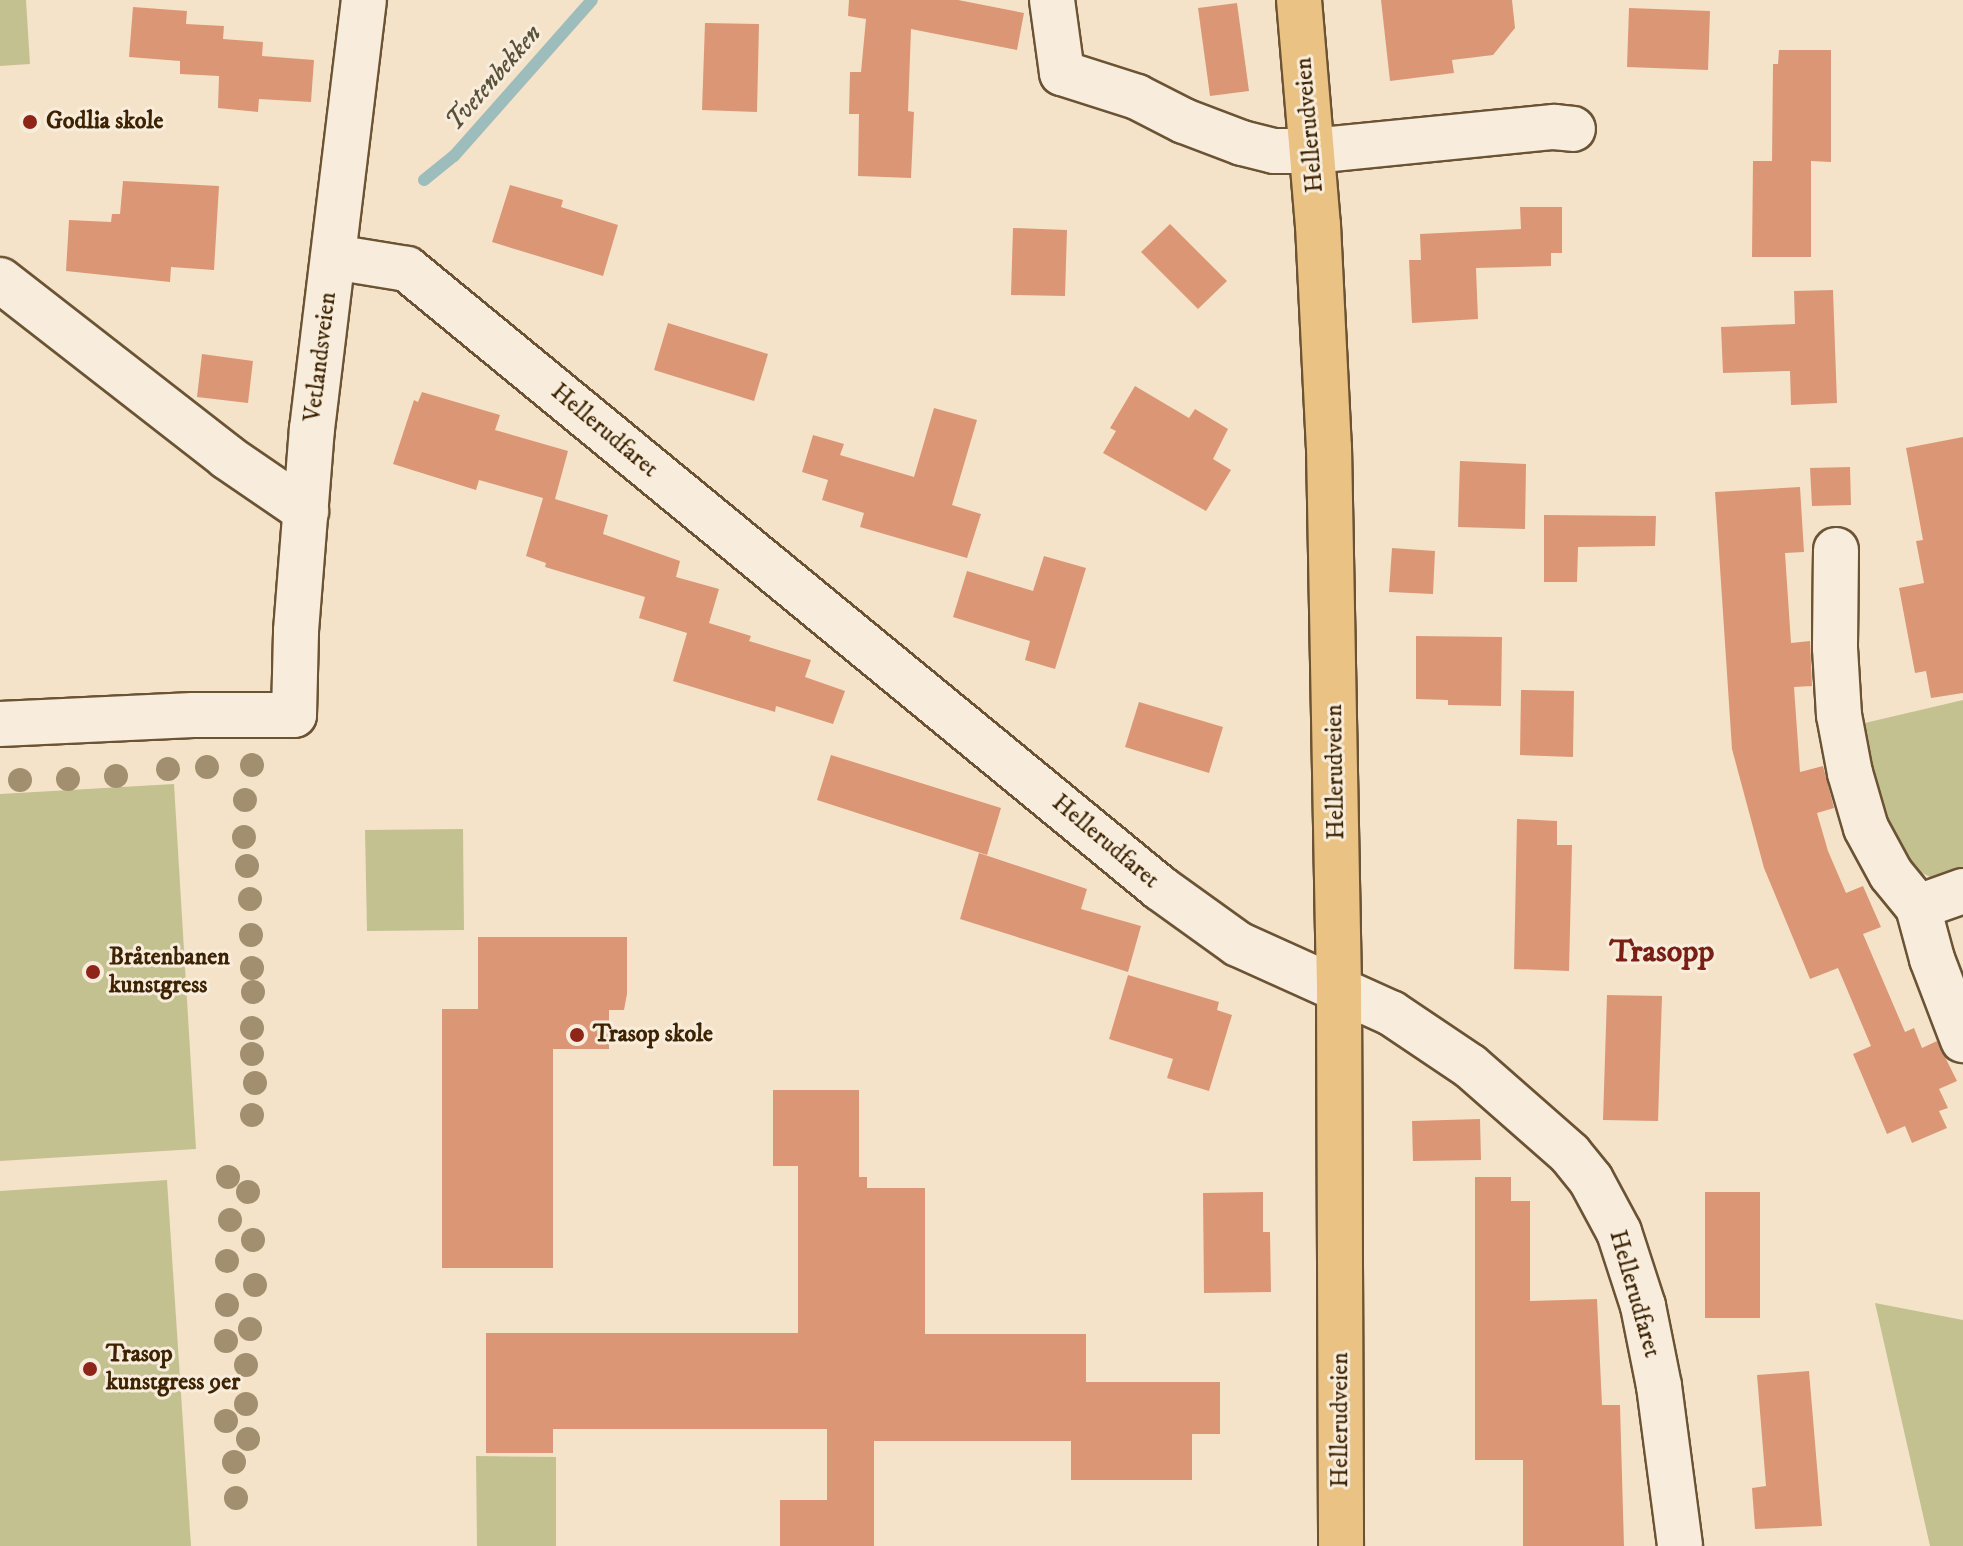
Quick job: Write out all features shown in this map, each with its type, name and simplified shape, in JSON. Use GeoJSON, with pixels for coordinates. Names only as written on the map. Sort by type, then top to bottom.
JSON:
{"type":"FeatureCollection","features":[{"type":"Feature","properties":{"kind":"main road","name":"Hellerudveien"},"geometry":{"type":"LineString","coordinates":[[1299,0],[1312,151],[1329,447],[1339,988],[1341,1546]]}},
{"type":"Feature","properties":{"kind":"street","name":"Vetlandsveien"},"geometry":{"type":"LineString","coordinates":[[0,724],[193,715],[294,715],[296,631],[312,429],[364,0]]}},
{"type":"Feature","properties":{"kind":"street"},"geometry":{"type":"LineString","coordinates":[[1052,0],[1062,73],[1137,97],[1184,121],[1242,143],[1274,151],[1312,151],[1554,127],[1573,129]]}},
{"type":"Feature","properties":{"kind":"street","name":"Hellerudfaret"},"geometry":{"type":"LineString","coordinates":[[334,257],[407,269],[1160,888],[1238,944],[1391,1013],[1470,1066],[1570,1154],[1591,1180],[1619,1232],[1643,1306],[1659,1386],[1680,1546]]}},
{"type":"Feature","properties":{"kind":"street"},"geometry":{"type":"LineString","coordinates":[[0,280],[227,457],[306,511]]}},
{"type":"Feature","properties":{"kind":"street"},"geometry":{"type":"LineString","coordinates":[[1836,550],[1838,688],[1850,773],[1866,828],[1891,874],[1918,907],[1932,959],[1963,1040]]}},
{"type":"Feature","properties":{"kind":"street"},"geometry":{"type":"LineString","coordinates":[[1918,907],[1963,891]]}},
{"type":"Feature","properties":{"kind":"shaded area"},"geometry":{"type":"Polygon","coordinates":[[[0,0],[26,0],[30,64],[0,66],[0,0]]]}},
{"type":"Feature","properties":{"kind":"shaded area"},"geometry":{"type":"Polygon","coordinates":[[[1963,700],[1963,877],[1932,878],[1904,864],[1882,836],[1852,726],[1963,700]]]}},
{"type":"Feature","properties":{"kind":"shaded area","name":"Bråtenbanen kunstgress"},"geometry":{"type":"Polygon","coordinates":[[[174,784],[196,1149],[0,1161],[0,794],[174,784]]]}},
{"type":"Feature","properties":{"kind":"shaded area"},"geometry":{"type":"Polygon","coordinates":[[[463,829],[464,930],[367,931],[365,830],[463,829]]]}},
{"type":"Feature","properties":{"kind":"shaded area","name":"Trasop kunstgress 9er"},"geometry":{"type":"Polygon","coordinates":[[[167,1180],[191,1546],[0,1546],[0,1191],[167,1180]]]}},
{"type":"Feature","properties":{"kind":"shaded area"},"geometry":{"type":"Polygon","coordinates":[[[1875,1303],[1963,1320],[1963,1546],[1930,1546],[1875,1303]]]}},
{"type":"Feature","properties":{"kind":"shaded area"},"geometry":{"type":"Polygon","coordinates":[[[476,1456],[556,1457],[556,1546],[477,1546],[476,1456]]]}},
{"type":"Feature","properties":{"kind":"building"},"geometry":{"type":"Polygon","coordinates":[[[849,0],[958,0],[1024,13],[1017,50],[911,29],[908,111],[914,112],[911,178],[858,176],[859,114],[849,114],[850,72],[861,72],[866,19],[848,16],[849,0]]]}},
{"type":"Feature","properties":{"kind":"building"},"geometry":{"type":"Polygon","coordinates":[[[1381,0],[1512,0],[1515,28],[1493,55],[1452,60],[1454,73],[1390,81],[1381,0]]]}},
{"type":"Feature","properties":{"kind":"building"},"geometry":{"type":"Polygon","coordinates":[[[1237,3],[1249,91],[1210,96],[1198,8],[1237,3]]]}},
{"type":"Feature","properties":{"kind":"building"},"geometry":{"type":"Polygon","coordinates":[[[133,7],[187,11],[186,24],[224,26],[223,39],[263,42],[262,56],[314,60],[311,102],[259,99],[258,112],[218,108],[219,76],[180,74],[180,61],[129,57],[133,7]]]}},
{"type":"Feature","properties":{"kind":"building"},"geometry":{"type":"Polygon","coordinates":[[[1629,8],[1710,11],[1708,70],[1627,67],[1629,8]]]}},
{"type":"Feature","properties":{"kind":"building"},"geometry":{"type":"Polygon","coordinates":[[[705,23],[759,24],[757,112],[702,110],[705,23]]]}},
{"type":"Feature","properties":{"kind":"building"},"geometry":{"type":"Polygon","coordinates":[[[1779,50],[1831,50],[1831,162],[1811,161],[1811,257],[1752,257],[1753,161],[1772,161],[1773,64],[1778,64],[1779,50]]]}},
{"type":"Feature","properties":{"kind":"building"},"geometry":{"type":"Polygon","coordinates":[[[123,181],[219,186],[214,270],[171,267],[170,282],[66,271],[69,220],[111,222],[112,214],[120,214],[123,181]]]}},
{"type":"Feature","properties":{"kind":"building"},"geometry":{"type":"Polygon","coordinates":[[[510,185],[563,200],[561,207],[618,225],[603,276],[492,242],[510,185]]]}},
{"type":"Feature","properties":{"kind":"building"},"geometry":{"type":"Polygon","coordinates":[[[1520,207],[1562,207],[1562,253],[1551,253],[1551,266],[1476,268],[1478,319],[1412,323],[1409,260],[1421,260],[1420,234],[1521,229],[1520,207]]]}},
{"type":"Feature","properties":{"kind":"building"},"geometry":{"type":"Polygon","coordinates":[[[1170,224],[1227,281],[1198,309],[1141,252],[1170,224]]]}},
{"type":"Feature","properties":{"kind":"building"},"geometry":{"type":"Polygon","coordinates":[[[1013,228],[1067,230],[1065,296],[1011,295],[1013,228]]]}},
{"type":"Feature","properties":{"kind":"building"},"geometry":{"type":"Polygon","coordinates":[[[1833,290],[1837,403],[1791,405],[1790,371],[1723,373],[1721,327],[1795,324],[1794,291],[1833,290]]]}},
{"type":"Feature","properties":{"kind":"building"},"geometry":{"type":"Polygon","coordinates":[[[668,323],[768,354],[754,401],[654,370],[668,323]]]}},
{"type":"Feature","properties":{"kind":"building"},"geometry":{"type":"Polygon","coordinates":[[[202,354],[253,361],[248,403],[197,397],[202,354]]]}},
{"type":"Feature","properties":{"kind":"building"},"geometry":{"type":"Polygon","coordinates":[[[1135,386],[1189,418],[1195,409],[1228,429],[1213,459],[1231,470],[1206,511],[1103,453],[1116,431],[1110,428],[1135,386]]]}},
{"type":"Feature","properties":{"kind":"building"},"geometry":{"type":"Polygon","coordinates":[[[422,392],[500,415],[495,430],[568,451],[555,499],[608,515],[603,534],[680,561],[676,577],[719,589],[709,623],[751,636],[749,641],[811,660],[805,677],[845,691],[833,724],[776,706],[775,712],[673,681],[687,633],[639,618],[645,597],[545,567],[546,563],[526,556],[543,498],[479,480],[476,490],[393,464],[414,400],[418,402],[422,392]]]}},
{"type":"Feature","properties":{"kind":"building"},"geometry":{"type":"Polygon","coordinates":[[[934,408],[977,420],[952,505],[981,514],[967,558],[860,527],[864,513],[822,500],[828,480],[802,472],[813,435],[844,444],[840,455],[914,477],[934,408]]]}},
{"type":"Feature","properties":{"kind":"building"},"geometry":{"type":"Polygon","coordinates":[[[1963,437],[1963,693],[1931,698],[1926,671],[1915,673],[1899,588],[1924,583],[1916,541],[1923,540],[1906,448],[1963,437]]]}},
{"type":"Feature","properties":{"kind":"building"},"geometry":{"type":"Polygon","coordinates":[[[1460,461],[1526,464],[1525,529],[1458,527],[1460,461]]]}},
{"type":"Feature","properties":{"kind":"building"},"geometry":{"type":"Polygon","coordinates":[[[1850,467],[1851,505],[1812,506],[1810,468],[1850,467]]]}},
{"type":"Feature","properties":{"kind":"building"},"geometry":{"type":"Polygon","coordinates":[[[1800,487],[1804,552],[1785,553],[1791,643],[1810,641],[1812,686],[1794,687],[1800,772],[1823,766],[1834,808],[1817,813],[1828,851],[1846,893],[1863,886],[1881,927],[1863,934],[1905,1032],[1914,1028],[1922,1048],[1937,1041],[1957,1081],[1939,1089],[1948,1108],[1939,1111],[1947,1128],[1912,1143],[1905,1126],[1887,1134],[1853,1054],[1871,1046],[1838,968],[1810,979],[1764,868],[1732,749],[1715,492],[1800,487]]]}},
{"type":"Feature","properties":{"kind":"building"},"geometry":{"type":"Polygon","coordinates":[[[1544,515],[1656,516],[1655,546],[1578,547],[1577,582],[1544,582],[1544,515]]]}},
{"type":"Feature","properties":{"kind":"building"},"geometry":{"type":"Polygon","coordinates":[[[1392,548],[1435,551],[1433,594],[1389,592],[1392,548]]]}},
{"type":"Feature","properties":{"kind":"building"},"geometry":{"type":"Polygon","coordinates":[[[1044,556],[1086,568],[1055,669],[1025,660],[1030,641],[953,617],[967,571],[1033,591],[1044,556]]]}},
{"type":"Feature","properties":{"kind":"building"},"geometry":{"type":"Polygon","coordinates":[[[1416,636],[1502,637],[1501,706],[1448,705],[1448,700],[1416,699],[1416,636]]]}},
{"type":"Feature","properties":{"kind":"building"},"geometry":{"type":"Polygon","coordinates":[[[1521,690],[1574,691],[1573,757],[1520,755],[1521,690]]]}},
{"type":"Feature","properties":{"kind":"building"},"geometry":{"type":"Polygon","coordinates":[[[1139,702],[1223,727],[1209,773],[1125,747],[1139,702]]]}},
{"type":"Feature","properties":{"kind":"building"},"geometry":{"type":"Polygon","coordinates":[[[831,755],[1001,808],[987,855],[817,800],[831,755]]]}},
{"type":"Feature","properties":{"kind":"building"},"geometry":{"type":"Polygon","coordinates":[[[1517,819],[1557,821],[1557,845],[1572,845],[1569,971],[1514,969],[1517,819]]]}},
{"type":"Feature","properties":{"kind":"building"},"geometry":{"type":"Polygon","coordinates":[[[979,853],[1087,889],[1081,909],[1141,926],[1128,972],[960,919],[979,853]]]}},
{"type":"Feature","properties":{"kind":"building"},"geometry":{"type":"Polygon","coordinates":[[[478,937],[627,937],[627,994],[624,1010],[609,1010],[609,1049],[553,1049],[553,1268],[442,1268],[442,1009],[478,1009],[478,937]]]}},
{"type":"Feature","properties":{"kind":"building"},"geometry":{"type":"Polygon","coordinates":[[[1128,975],[1219,1002],[1217,1010],[1232,1015],[1209,1091],[1167,1078],[1173,1059],[1109,1039],[1128,975]]]}},
{"type":"Feature","properties":{"kind":"building"},"geometry":{"type":"Polygon","coordinates":[[[1607,995],[1662,996],[1658,1121],[1603,1120],[1607,995]]]}},
{"type":"Feature","properties":{"kind":"building"},"geometry":{"type":"Polygon","coordinates":[[[773,1090],[859,1090],[859,1177],[867,1177],[867,1188],[925,1188],[925,1334],[1086,1334],[1086,1382],[1220,1382],[1220,1434],[1192,1434],[1192,1480],[1071,1480],[1071,1441],[874,1441],[874,1546],[780,1546],[780,1500],[827,1500],[827,1429],[553,1429],[553,1453],[486,1453],[486,1333],[798,1333],[798,1166],[773,1166],[773,1090]]]}},
{"type":"Feature","properties":{"kind":"building"},"geometry":{"type":"Polygon","coordinates":[[[1480,1119],[1481,1160],[1413,1161],[1412,1121],[1480,1119]]]}},
{"type":"Feature","properties":{"kind":"building"},"geometry":{"type":"Polygon","coordinates":[[[1475,1177],[1511,1177],[1511,1201],[1530,1201],[1530,1301],[1597,1299],[1602,1405],[1620,1405],[1624,1546],[1523,1546],[1523,1460],[1475,1460],[1475,1177]]]}},
{"type":"Feature","properties":{"kind":"building"},"geometry":{"type":"Polygon","coordinates":[[[1263,1192],[1263,1232],[1270,1232],[1271,1292],[1204,1293],[1203,1193],[1263,1192]]]}},
{"type":"Feature","properties":{"kind":"building"},"geometry":{"type":"Polygon","coordinates":[[[1705,1192],[1760,1192],[1760,1318],[1705,1318],[1705,1192]]]}},
{"type":"Feature","properties":{"kind":"building"},"geometry":{"type":"Polygon","coordinates":[[[1809,1371],[1822,1526],[1755,1529],[1752,1488],[1766,1486],[1757,1375],[1809,1371]]]}},
{"type":"Feature","properties":{"kind":"waterway","name":"Tvetenbekken"},"geometry":{"type":"LineString","coordinates":[[424,180],[454,156],[592,0]]}},
{"type":"Feature","properties":{"kind":"place","name":"Godlia skole"},"geometry":{"type":"Point","coordinates":[30,122]}},
{"type":"Feature","properties":{"kind":"place","name":"Bråtenbanen kunstgress"},"geometry":{"type":"Point","coordinates":[93,972]}},
{"type":"Feature","properties":{"kind":"place","name":"Trasop skole"},"geometry":{"type":"Point","coordinates":[577,1035]}},
{"type":"Feature","properties":{"kind":"place","name":"Trasop kunstgress 9er"},"geometry":{"type":"Point","coordinates":[90,1369]}},
{"type":"Feature","properties":{"kind":"district","name":"Trasopp"},"geometry":{"type":"Point","coordinates":[1662,952]}}]}
